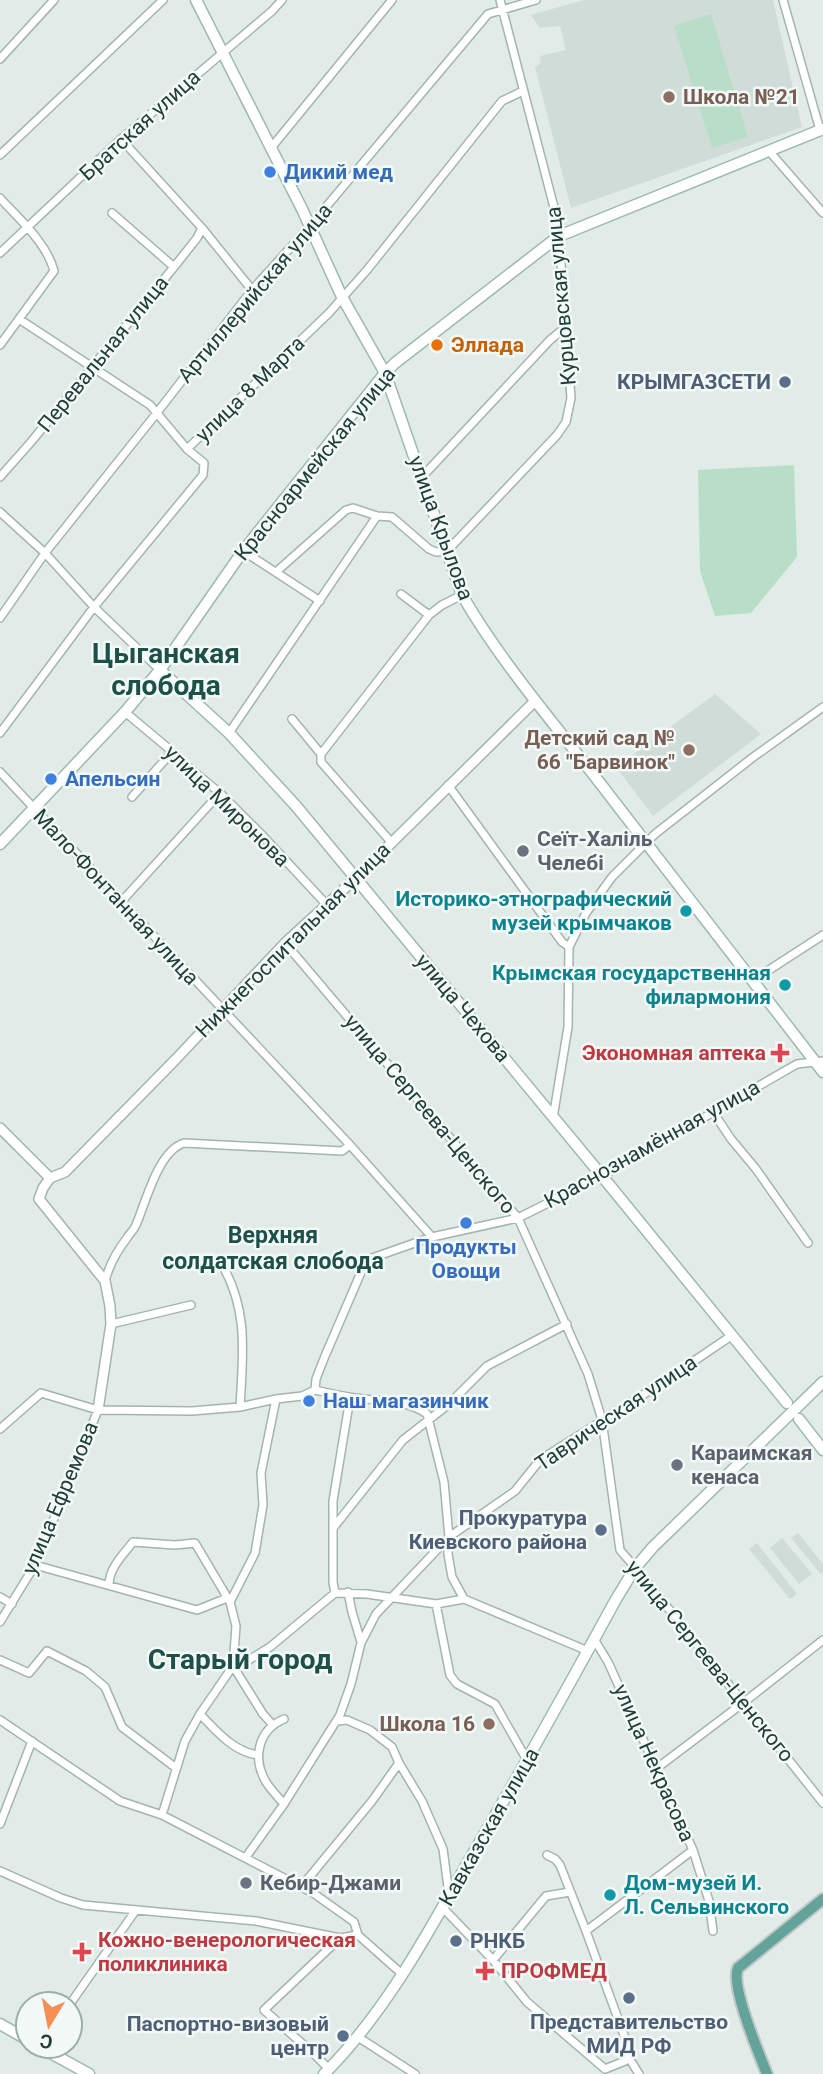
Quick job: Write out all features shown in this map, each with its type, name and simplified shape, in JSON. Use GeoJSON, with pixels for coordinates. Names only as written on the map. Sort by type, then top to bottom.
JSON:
{"type":"FeatureCollection","features":[{"type":"Feature","properties":{"kind":"main road","name":"улица Крылова"},"geometry":{"type":"LineString","coordinates":[[196,0],[310,226],[342,297],[385,373],[462,595],[482,629],[535,701],[752,981],[819,1061],[823,1072]]}},
{"type":"Feature","properties":{"kind":"main road","name":"Красноармейская улица"},"geometry":{"type":"LineString","coordinates":[[0,844],[125,712],[160,670],[243,551],[385,373],[559,236],[822,130]]}},
{"type":"Feature","properties":{"kind":"main road","name":"улица Чехова"},"geometry":{"type":"LineString","coordinates":[[160,670],[229,733],[296,806],[787,1403]]}},
{"type":"Feature","properties":{"kind":"main road","name":"Кавказская улица"},"geometry":{"type":"LineString","coordinates":[[327,2072],[358,2037],[402,1974],[527,1760],[635,1567],[823,1382]]}},
{"type":"Feature","properties":{"kind":"main road"},"geometry":{"type":"LineString","coordinates":[[799,1419],[823,1450]]}},
{"type":"Feature","properties":{"kind":"main road"},"geometry":{"type":"LineString","coordinates":[[767,2074],[741,2002],[735,1980],[736,1973],[738,1968],[823,1899]]}},
{"type":"Feature","properties":{"kind":"main road"},"geometry":{"type":"LineString","coordinates":[[64,2060],[89,2074]]}},
{"type":"Feature","properties":{"kind":"street"},"geometry":{"type":"LineString","coordinates":[[0,60],[54,0]]}},
{"type":"Feature","properties":{"kind":"street"},"geometry":{"type":"LineString","coordinates":[[0,155],[163,0]]}},
{"type":"Feature","properties":{"kind":"street","name":"Братская улица"},"geometry":{"type":"LineString","coordinates":[[0,253],[121,139],[272,12],[282,0]]}},
{"type":"Feature","properties":{"kind":"street"},"geometry":{"type":"LineString","coordinates":[[271,148],[392,0]]}},
{"type":"Feature","properties":{"kind":"street","name":"Курцовская улица"},"geometry":{"type":"LineString","coordinates":[[447,551],[557,435],[566,422],[571,398],[555,211],[499,0]]}},
{"type":"Feature","properties":{"kind":"street","name":"Артиллерийская улица"},"geometry":{"type":"LineString","coordinates":[[0,618],[45,553],[251,290],[310,226],[488,14],[536,0]]}},
{"type":"Feature","properties":{"kind":"street"},"geometry":{"type":"LineString","coordinates":[[783,0],[822,130]]}},
{"type":"Feature","properties":{"kind":"street","name":"улица 8 Марта"},"geometry":{"type":"LineString","coordinates":[[0,733],[94,607],[203,475],[204,463],[187,449],[328,313],[368,270],[502,101],[523,90]]}},
{"type":"Feature","properties":{"kind":"street"},"geometry":{"type":"LineString","coordinates":[[121,139],[202,228],[251,290]]}},
{"type":"Feature","properties":{"kind":"street"},"geometry":{"type":"LineString","coordinates":[[769,151],[823,213]]}},
{"type":"Feature","properties":{"kind":"street"},"geometry":{"type":"LineString","coordinates":[[0,198],[51,259],[54,271],[0,345]]}},
{"type":"Feature","properties":{"kind":"street"},"geometry":{"type":"LineString","coordinates":[[112,213],[174,267]]}},
{"type":"Feature","properties":{"kind":"street","name":"Перевальная улица"},"geometry":{"type":"LineString","coordinates":[[0,477],[174,267],[202,228]]}},
{"type":"Feature","properties":{"kind":"street"},"geometry":{"type":"LineString","coordinates":[[19,319],[142,399],[187,449]]}},
{"type":"Feature","properties":{"kind":"street"},"geometry":{"type":"LineString","coordinates":[[422,477],[550,340],[566,327]]}},
{"type":"Feature","properties":{"kind":"street"},"geometry":{"type":"LineString","coordinates":[[276,572],[349,509],[356,508],[377,516],[391,517],[429,549],[436,552],[447,551]]}},
{"type":"Feature","properties":{"kind":"street","name":"улица Чехова"},"geometry":{"type":"LineString","coordinates":[[0,512],[45,553],[94,607],[160,670]]}},
{"type":"Feature","properties":{"kind":"street"},"geometry":{"type":"LineString","coordinates":[[229,733],[377,516]]}},
{"type":"Feature","properties":{"kind":"street"},"geometry":{"type":"LineString","coordinates":[[243,551],[320,601]]}},
{"type":"Feature","properties":{"kind":"street"},"geometry":{"type":"LineString","coordinates":[[401,594],[429,615]]}},
{"type":"Feature","properties":{"kind":"street"},"geometry":{"type":"LineString","coordinates":[[391,842],[321,762],[321,754],[429,615],[462,595]]}},
{"type":"Feature","properties":{"kind":"street","name":"Нижнегоспитальная улица"},"geometry":{"type":"LineString","coordinates":[[50,1178],[65,1172],[285,943],[356,878],[535,701]]}},
{"type":"Feature","properties":{"kind":"street"},"geometry":{"type":"LineString","coordinates":[[554,1118],[568,1027],[569,947],[586,913],[605,886],[654,834],[823,707]]}},
{"type":"Feature","properties":{"kind":"street","name":"улица Миронова"},"geometry":{"type":"LineString","coordinates":[[125,712],[220,793],[326,904]]}},
{"type":"Feature","properties":{"kind":"street"},"geometry":{"type":"LineString","coordinates":[[292,719],[321,754]]}},
{"type":"Feature","properties":{"kind":"street"},"geometry":{"type":"LineString","coordinates":[[132,797],[171,753]]}},
{"type":"Feature","properties":{"kind":"street","name":"Мало-Фонтанная улица"},"geometry":{"type":"LineString","coordinates":[[0,772],[350,1145],[432,1237]]}},
{"type":"Feature","properties":{"kind":"street"},"geometry":{"type":"LineString","coordinates":[[448,785],[562,942],[569,947]]}},
{"type":"Feature","properties":{"kind":"street"},"geometry":{"type":"LineString","coordinates":[[122,901],[220,793]]}},
{"type":"Feature","properties":{"kind":"street"},"geometry":{"type":"LineString","coordinates":[[752,981],[823,935]]}},
{"type":"Feature","properties":{"kind":"street","name":"улица Сергеева-Ценского"},"geometry":{"type":"LineString","coordinates":[[285,943],[518,1218],[589,1374],[601,1420],[620,1550],[823,1803]]}},
{"type":"Feature","properties":{"kind":"street","name":"Краснознамённая улица"},"geometry":{"type":"LineString","coordinates":[[315,1390],[316,1380],[362,1270],[372,1258],[432,1237],[518,1218],[602,1176],[797,1064],[819,1061]]}},
{"type":"Feature","properties":{"kind":"street"},"geometry":{"type":"LineString","coordinates":[[713,1112],[808,1243]]}},
{"type":"Feature","properties":{"kind":"street"},"geometry":{"type":"LineString","coordinates":[[0,1128],[50,1178],[39,1199],[105,1281],[111,1324],[97,1410]]}},
{"type":"Feature","properties":{"kind":"street"},"geometry":{"type":"LineString","coordinates":[[105,1281],[116,1255],[135,1228],[147,1193],[169,1152],[176,1146],[184,1143],[342,1151],[350,1145]]}},
{"type":"Feature","properties":{"kind":"street"},"geometry":{"type":"LineString","coordinates":[[220,1261],[228,1275],[241,1314],[244,1342],[240,1407]]}},
{"type":"Feature","properties":{"kind":"street"},"geometry":{"type":"LineString","coordinates":[[111,1324],[191,1305]]}},
{"type":"Feature","properties":{"kind":"street"},"geometry":{"type":"LineString","coordinates":[[334,1527],[403,1440],[430,1420],[487,1366],[567,1324]]}},
{"type":"Feature","properties":{"kind":"street","name":"Таврическая улица"},"geometry":{"type":"LineString","coordinates":[[246,1857],[284,1804],[337,1721],[351,1684],[361,1643],[376,1614],[449,1537],[514,1490],[540,1460],[731,1336]]}},
{"type":"Feature","properties":{"kind":"street"},"geometry":{"type":"LineString","coordinates":[[0,1429],[41,1393],[97,1410],[192,1411],[240,1407],[302,1396],[315,1390],[419,1408],[430,1420],[444,1482],[448,1555],[452,1577],[464,1599]]}},
{"type":"Feature","properties":{"kind":"street"},"geometry":{"type":"LineString","coordinates":[[335,1593],[333,1501],[350,1398]]}},
{"type":"Feature","properties":{"kind":"street"},"geometry":{"type":"LineString","coordinates":[[35,1565],[197,1609],[228,1600],[255,1553],[263,1505],[261,1474],[276,1399]]}},
{"type":"Feature","properties":{"kind":"street","name":"улица Ефремова"},"geometry":{"type":"LineString","coordinates":[[0,1622],[35,1565],[97,1410]]}},
{"type":"Feature","properties":{"kind":"street"},"geometry":{"type":"LineString","coordinates":[[109,1586],[109,1576],[133,1542],[175,1545],[195,1543],[228,1600],[236,1626],[233,1666],[185,1741],[162,1815]]}},
{"type":"Feature","properties":{"kind":"street"},"geometry":{"type":"LineString","coordinates":[[233,1666],[270,1647],[335,1593],[348,1592],[436,1604],[464,1599],[588,1651]]}},
{"type":"Feature","properties":{"kind":"street","name":"Таврическая улица"},"geometry":{"type":"LineString","coordinates":[[348,1592],[361,1643]]}},
{"type":"Feature","properties":{"kind":"street"},"geometry":{"type":"LineString","coordinates":[[0,1597],[12,1604]]}},
{"type":"Feature","properties":{"kind":"street"},"geometry":{"type":"LineString","coordinates":[[436,1604],[450,1675],[457,1684],[495,1704],[527,1760]]}},
{"type":"Feature","properties":{"kind":"street","name":"улица Некрасова"},"geometry":{"type":"LineString","coordinates":[[594,1639],[608,1662],[693,1850],[709,1901],[713,1931]]}},
{"type":"Feature","properties":{"kind":"street"},"geometry":{"type":"LineString","coordinates":[[657,1768],[823,1640]]}},
{"type":"Feature","properties":{"kind":"street"},"geometry":{"type":"LineString","coordinates":[[0,1660],[29,1673],[47,1651],[86,1671],[105,1687],[122,1727],[176,1768]]}},
{"type":"Feature","properties":{"kind":"street"},"geometry":{"type":"LineString","coordinates":[[233,1666],[272,1724]]}},
{"type":"Feature","properties":{"kind":"street"},"geometry":{"type":"LineString","coordinates":[[200,1714],[233,1745],[248,1754],[258,1755]]}},
{"type":"Feature","properties":{"kind":"street"},"geometry":{"type":"LineString","coordinates":[[284,1718],[272,1724],[261,1740],[258,1755],[265,1781],[284,1804]]}},
{"type":"Feature","properties":{"kind":"street"},"geometry":{"type":"LineString","coordinates":[[0,1720],[120,1801],[162,1815],[302,1886],[354,1922],[358,1935],[402,1974]]}},
{"type":"Feature","properties":{"kind":"street"},"geometry":{"type":"LineString","coordinates":[[337,1721],[347,1720],[370,1730],[392,1747],[422,1801],[443,1849],[449,1896]]}},
{"type":"Feature","properties":{"kind":"street"},"geometry":{"type":"LineString","coordinates":[[0,1824],[32,1741]]}},
{"type":"Feature","properties":{"kind":"street"},"geometry":{"type":"LineString","coordinates":[[302,1886],[372,1801],[399,1763]]}},
{"type":"Feature","properties":{"kind":"street"},"geometry":{"type":"LineString","coordinates":[[586,1931],[693,1850]]}},
{"type":"Feature","properties":{"kind":"street"},"geometry":{"type":"LineString","coordinates":[[442,1907],[493,1960],[527,2002],[605,2069],[625,2061],[631,2054],[586,1931],[560,1865],[552,1856],[547,1855]]}},
{"type":"Feature","properties":{"kind":"street"},"geometry":{"type":"LineString","coordinates":[[0,1871],[83,1905],[256,1921],[340,1938],[358,1935]]}},
{"type":"Feature","properties":{"kind":"street"},"geometry":{"type":"LineString","coordinates":[[493,1960],[546,1896],[570,1892]]}},
{"type":"Feature","properties":{"kind":"street"},"geometry":{"type":"LineString","coordinates":[[80,1990],[136,1910]]}},
{"type":"Feature","properties":{"kind":"street"},"geometry":{"type":"LineString","coordinates":[[327,2072],[313,2053],[264,2010],[340,1938]]}},
{"type":"Feature","properties":{"kind":"street"},"geometry":{"type":"LineString","coordinates":[[358,2037],[415,2074]]}},
{"type":"Feature","properties":{"kind":"street"},"geometry":{"type":"LineString","coordinates":[[629,2058],[639,2074]]}},
{"type":"Feature","properties":{"kind":"shaded area","name":"Школа №21"},"geometry":{"type":"Polygon","coordinates":[[[584,0],[773,0],[802,127],[571,208],[535,67],[541,63],[540,56],[566,50],[560,26],[540,28],[531,15],[584,0]]]}},
{"type":"Feature","properties":{"kind":"shaded area","name":"Детский сад № 66 \"Барвинок\""},"geometry":{"type":"Polygon","coordinates":[[[715,694],[761,734],[653,816],[616,767],[715,694]]]}},
{"type":"Feature","properties":{"kind":"shaded area"},"geometry":{"type":"Polygon","coordinates":[[[798,1533],[823,1564],[821,1574],[791,1538],[798,1533]]]}},
{"type":"Feature","properties":{"kind":"shaded area"},"geometry":{"type":"Polygon","coordinates":[[[782,1538],[812,1574],[799,1584],[770,1548],[782,1538]]]}},
{"type":"Feature","properties":{"kind":"shaded area"},"geometry":{"type":"Polygon","coordinates":[[[757,1543],[797,1594],[790,1599],[749,1549],[757,1543]]]}},
{"type":"Feature","properties":{"kind":"green space"},"geometry":{"type":"Polygon","coordinates":[[[711,14],[748,137],[712,148],[674,26],[711,14]]]}},
{"type":"Feature","properties":{"kind":"green space"},"geometry":{"type":"Polygon","coordinates":[[[794,465],[797,557],[751,613],[715,616],[700,571],[698,470],[794,465]]]}},
{"type":"Feature","properties":{"kind":"place","name":"Школа №21"},"geometry":{"type":"Point","coordinates":[669,97]}},
{"type":"Feature","properties":{"kind":"place","name":"Дикий мед"},"geometry":{"type":"Point","coordinates":[270,172]}},
{"type":"Feature","properties":{"kind":"place","name":"Эллада"},"geometry":{"type":"Point","coordinates":[437,345]}},
{"type":"Feature","properties":{"kind":"place","name":"КРЫМГАЗСЕТИ"},"geometry":{"type":"Point","coordinates":[785,382]}},
{"type":"Feature","properties":{"kind":"place","name":"Детский сад № 66 \"Барвинок\""},"geometry":{"type":"Point","coordinates":[689,750]}},
{"type":"Feature","properties":{"kind":"place","name":"Апельсин"},"geometry":{"type":"Point","coordinates":[51,779]}},
{"type":"Feature","properties":{"kind":"place","name":"Сеїт-Халіль Челебі"},"geometry":{"type":"Point","coordinates":[523,851]}},
{"type":"Feature","properties":{"kind":"place","name":"Историко-этнографический музей крымчаков"},"geometry":{"type":"Point","coordinates":[686,911]}},
{"type":"Feature","properties":{"kind":"place","name":"Крымская государственная филармония"},"geometry":{"type":"Point","coordinates":[785,985]}},
{"type":"Feature","properties":{"kind":"place","name":"Экономная аптека"},"geometry":{"type":"Point","coordinates":[780,1053]}},
{"type":"Feature","properties":{"kind":"place","name":"Продукты Овощи"},"geometry":{"type":"Point","coordinates":[466,1223]}},
{"type":"Feature","properties":{"kind":"place","name":"Наш магазинчик"},"geometry":{"type":"Point","coordinates":[309,1401]}},
{"type":"Feature","properties":{"kind":"place","name":"Караимская кенаса"},"geometry":{"type":"Point","coordinates":[677,1465]}},
{"type":"Feature","properties":{"kind":"place","name":"Прокуратура Киевского района"},"geometry":{"type":"Point","coordinates":[601,1530]}},
{"type":"Feature","properties":{"kind":"place","name":"Школа 16"},"geometry":{"type":"Point","coordinates":[489,1724]}},
{"type":"Feature","properties":{"kind":"place","name":"Кебир-Джами"},"geometry":{"type":"Point","coordinates":[246,1883]}},
{"type":"Feature","properties":{"kind":"place","name":"Дом-музей И. Л. Сельвинского"},"geometry":{"type":"Point","coordinates":[610,1895]}},
{"type":"Feature","properties":{"kind":"place","name":"РНКБ"},"geometry":{"type":"Point","coordinates":[456,1941]}},
{"type":"Feature","properties":{"kind":"place","name":"Кожно-венерологическая поликлиника"},"geometry":{"type":"Point","coordinates":[82,1952]}},
{"type":"Feature","properties":{"kind":"place","name":"ПРОФМЕД"},"geometry":{"type":"Point","coordinates":[485,1971]}},
{"type":"Feature","properties":{"kind":"place","name":"Представительство МИД РФ"},"geometry":{"type":"Point","coordinates":[629,1998]}},
{"type":"Feature","properties":{"kind":"place","name":"Паспортно-визовый центр"},"geometry":{"type":"Point","coordinates":[343,2036]}},
{"type":"Feature","properties":{"kind":"district","name":"Цыганская слобода"},"geometry":{"type":"Point","coordinates":[166,669]}},
{"type":"Feature","properties":{"kind":"district","name":"Верхняя солдатская слобода"},"geometry":{"type":"Point","coordinates":[273,1248]}},
{"type":"Feature","properties":{"kind":"district","name":"Старый город"},"geometry":{"type":"Point","coordinates":[240,1659]}}]}
